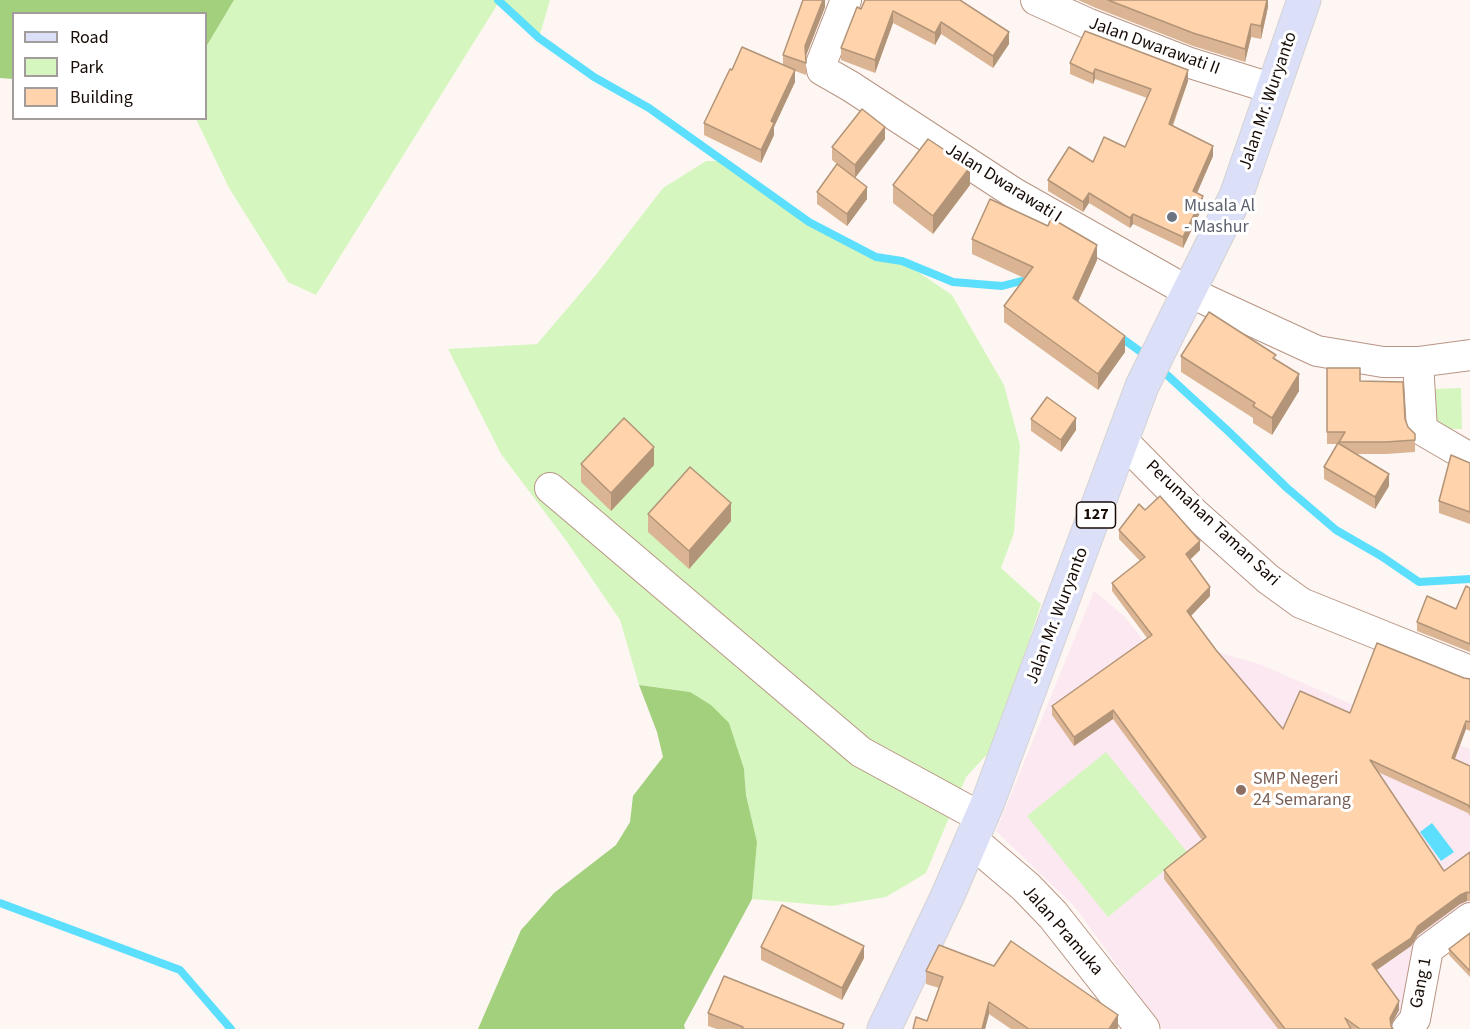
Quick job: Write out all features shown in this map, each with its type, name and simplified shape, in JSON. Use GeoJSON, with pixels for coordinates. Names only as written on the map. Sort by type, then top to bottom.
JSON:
{"type":"FeatureCollection","features":[{"type":"Feature","properties":{"kind":"main road","name":"Jalan Mr. Wuryanto"},"geometry":{"type":"LineString","coordinates":[[884,1029],[977,830],[1124,441],[1142,386],[1236,196],[1304,0]]}},
{"type":"Feature","properties":{"kind":"main road","name":"Jalan Pramuka"},"geometry":{"type":"LineString","coordinates":[[977,830],[1053,915],[1143,1029]]}},
{"type":"Feature","properties":{"kind":"street","name":"Jalan Dwarawati I"},"geometry":{"type":"LineString","coordinates":[[846,0],[821,64],[822,70],[1014,193],[1188,292],[1317,351],[1383,362],[1418,362],[1470,356]]}},
{"type":"Feature","properties":{"kind":"street","name":"Jalan Dwarawati II"},"geometry":{"type":"LineString","coordinates":[[1047,2],[1187,62],[1274,89]]}},
{"type":"Feature","properties":{"kind":"street"},"geometry":{"type":"LineString","coordinates":[[1418,362],[1422,430],[1470,458]]}},
{"type":"Feature","properties":{"kind":"street","name":"Perumahan Taman Sari"},"geometry":{"type":"LineString","coordinates":[[1124,441],[1194,513],[1268,579],[1301,603],[1470,671]]}},
{"type":"Feature","properties":{"kind":"street"},"geometry":{"type":"LineString","coordinates":[[550,488],[861,752],[977,830]]}},
{"type":"Feature","properties":{"kind":"street","name":"Gang 1"},"geometry":{"type":"LineString","coordinates":[[1407,1029],[1415,1018],[1428,949],[1470,918]]}},
{"type":"Feature","properties":{"kind":"shaded area","name":"SMP Negeri 24 Semarang"},"geometry":{"type":"Polygon","coordinates":[[[1094,591],[1124,616],[1170,674],[1214,651],[1259,664],[1388,720],[1470,749],[1470,911],[1396,1029],[1163,1029],[1075,907],[996,831],[1094,591]]]}},
{"type":"Feature","properties":{"kind":"green space"},"geometry":{"type":"Polygon","coordinates":[[[0,0],[234,0],[207,45],[207,12],[12,12],[12,79],[0,78],[0,0]]]}},
{"type":"Feature","properties":{"kind":"green space"},"geometry":{"type":"Polygon","coordinates":[[[234,0],[550,0],[539,38],[499,2],[316,295],[288,282],[229,188],[196,120],[207,120],[207,45],[234,0]]]}},
{"type":"Feature","properties":{"kind":"green space"},"geometry":{"type":"Polygon","coordinates":[[[706,161],[719,161],[809,222],[876,256],[902,261],[952,295],[1004,385],[1020,445],[1014,533],[1001,568],[1041,604],[995,746],[966,777],[926,873],[886,897],[832,906],[752,899],[757,842],[746,795],[744,769],[690,692],[639,685],[620,620],[565,539],[501,454],[448,349],[537,344],[595,276],[663,188],[706,161]]]}},
{"type":"Feature","properties":{"kind":"green space"},"geometry":{"type":"Polygon","coordinates":[[[1461,388],[1462,429],[1434,429],[1434,389],[1461,388]]]}},
{"type":"Feature","properties":{"kind":"green space"},"geometry":{"type":"Polygon","coordinates":[[[639,685],[690,692],[711,705],[729,723],[744,769],[746,795],[757,842],[752,899],[684,1025],[685,1029],[478,1029],[521,930],[554,893],[616,845],[630,822],[633,796],[663,757],[657,732],[639,685]]]}},
{"type":"Feature","properties":{"kind":"green space"},"geometry":{"type":"Polygon","coordinates":[[[1106,752],[1187,852],[1108,917],[1027,816],[1106,752]]]}},
{"type":"Feature","properties":{"kind":"water"},"geometry":{"type":"Polygon","coordinates":[[[1432,823],[1454,852],[1441,861],[1420,832],[1432,823]]]}},
{"type":"Feature","properties":{"kind":"building"},"geometry":{"type":"Polygon","coordinates":[[[803,0],[823,0],[805,46],[806,63],[783,55],[803,0]]]}},
{"type":"Feature","properties":{"kind":"building"},"geometry":{"type":"Polygon","coordinates":[[[865,0],[960,0],[1009,32],[993,56],[941,22],[935,33],[893,11],[875,60],[841,48],[857,7],[861,9],[865,0]]]}},
{"type":"Feature","properties":{"kind":"building"},"geometry":{"type":"Polygon","coordinates":[[[1108,0],[1267,0],[1261,26],[1251,24],[1245,49],[1193,33],[1108,0]]]}},
{"type":"Feature","properties":{"kind":"building"},"geometry":{"type":"Polygon","coordinates":[[[1085,31],[1188,70],[1169,124],[1213,146],[1193,191],[1203,196],[1183,237],[1133,214],[1130,218],[1089,193],[1083,202],[1048,180],[1069,147],[1093,162],[1104,137],[1125,147],[1151,89],[1095,69],[1093,74],[1070,63],[1085,31]]]}},
{"type":"Feature","properties":{"kind":"building"},"geometry":{"type":"Polygon","coordinates":[[[742,47],[795,70],[771,121],[774,123],[761,150],[704,123],[742,47]]]}},
{"type":"Feature","properties":{"kind":"building"},"geometry":{"type":"Polygon","coordinates":[[[862,109],[885,127],[855,165],[832,147],[862,109]]]}},
{"type":"Feature","properties":{"kind":"building"},"geometry":{"type":"Polygon","coordinates":[[[928,139],[970,167],[933,216],[893,185],[928,139]]]}},
{"type":"Feature","properties":{"kind":"building"},"geometry":{"type":"Polygon","coordinates":[[[837,164],[867,187],[847,214],[817,192],[837,164]]]}},
{"type":"Feature","properties":{"kind":"building"},"geometry":{"type":"Polygon","coordinates":[[[990,199],[1048,226],[1051,218],[1097,245],[1073,298],[1125,336],[1098,374],[1004,306],[1033,267],[972,239],[990,199]]]}},
{"type":"Feature","properties":{"kind":"building"},"geometry":{"type":"Polygon","coordinates":[[[1209,312],[1276,355],[1273,358],[1299,374],[1272,418],[1253,406],[1255,403],[1181,356],[1209,312]]]}},
{"type":"Feature","properties":{"kind":"building"},"geometry":{"type":"Polygon","coordinates":[[[1327,368],[1360,368],[1360,381],[1403,382],[1405,419],[1408,427],[1415,434],[1415,440],[1339,442],[1345,432],[1327,432],[1327,368]]]}},
{"type":"Feature","properties":{"kind":"building"},"geometry":{"type":"Polygon","coordinates":[[[1047,397],[1076,418],[1061,440],[1031,419],[1047,397]]]}},
{"type":"Feature","properties":{"kind":"building"},"geometry":{"type":"Polygon","coordinates":[[[624,418],[654,447],[611,493],[581,464],[624,418]]]}},
{"type":"Feature","properties":{"kind":"building"},"geometry":{"type":"Polygon","coordinates":[[[1338,443],[1389,474],[1375,497],[1324,467],[1338,443]]]}},
{"type":"Feature","properties":{"kind":"building"},"geometry":{"type":"Polygon","coordinates":[[[1451,455],[1470,463],[1470,512],[1439,501],[1451,455]]]}},
{"type":"Feature","properties":{"kind":"building"},"geometry":{"type":"Polygon","coordinates":[[[690,467],[731,503],[689,551],[648,514],[690,467]]]}},
{"type":"Feature","properties":{"kind":"building"},"geometry":{"type":"Polygon","coordinates":[[[1160,496],[1200,541],[1186,554],[1210,587],[1187,611],[1216,650],[1283,729],[1300,691],[1350,713],[1377,643],[1470,679],[1470,722],[1466,721],[1452,758],[1470,766],[1470,808],[1468,805],[1370,760],[1444,871],[1470,852],[1470,893],[1460,895],[1418,926],[1411,938],[1372,964],[1399,1001],[1390,1018],[1393,1029],[1360,1029],[1345,1018],[1351,1029],[1285,1029],[1164,870],[1206,837],[1113,710],[1074,737],[1052,706],[1152,635],[1112,583],[1145,557],[1119,530],[1139,504],[1145,510],[1160,496]]]}},
{"type":"Feature","properties":{"kind":"building"},"geometry":{"type":"Polygon","coordinates":[[[1466,586],[1470,588],[1470,644],[1417,622],[1427,596],[1456,609],[1466,586]]]}},
{"type":"Feature","properties":{"kind":"building"},"geometry":{"type":"Polygon","coordinates":[[[782,905],[864,946],[842,988],[761,947],[782,905]]]}},
{"type":"Feature","properties":{"kind":"building"},"geometry":{"type":"Polygon","coordinates":[[[1470,933],[1470,971],[1449,949],[1470,933]]]}},
{"type":"Feature","properties":{"kind":"building"},"geometry":{"type":"Polygon","coordinates":[[[1011,941],[1118,1015],[1109,1029],[1029,1029],[989,1002],[982,1029],[913,1029],[916,1017],[927,1021],[943,977],[926,971],[939,945],[994,966],[1011,941]]]}},
{"type":"Feature","properties":{"kind":"building"},"geometry":{"type":"Polygon","coordinates":[[[724,976],[844,1024],[842,1029],[742,1029],[743,1027],[708,1013],[724,976]]]}},
{"type":"Feature","properties":{"kind":"waterway"},"geometry":{"type":"LineString","coordinates":[[498,0],[539,38],[594,77],[649,108],[809,222],[876,257],[902,261],[953,282],[1002,286],[1032,280]]}},
{"type":"Feature","properties":{"kind":"waterway"},"geometry":{"type":"LineString","coordinates":[[1116,334],[1141,352]]}},
{"type":"Feature","properties":{"kind":"waterway"},"geometry":{"type":"LineString","coordinates":[[1166,374],[1287,488],[1336,530],[1381,556],[1419,582],[1470,579]]}},
{"type":"Feature","properties":{"kind":"waterway"},"geometry":{"type":"LineString","coordinates":[[0,903],[180,970],[231,1029]]}},
{"type":"Feature","properties":{"kind":"place","name":"Musala Al - Mashur"},"geometry":{"type":"Point","coordinates":[1172,217]}},
{"type":"Feature","properties":{"kind":"place","name":"SMP Negeri 24 Semarang"},"geometry":{"type":"Point","coordinates":[1241,790]}}]}
